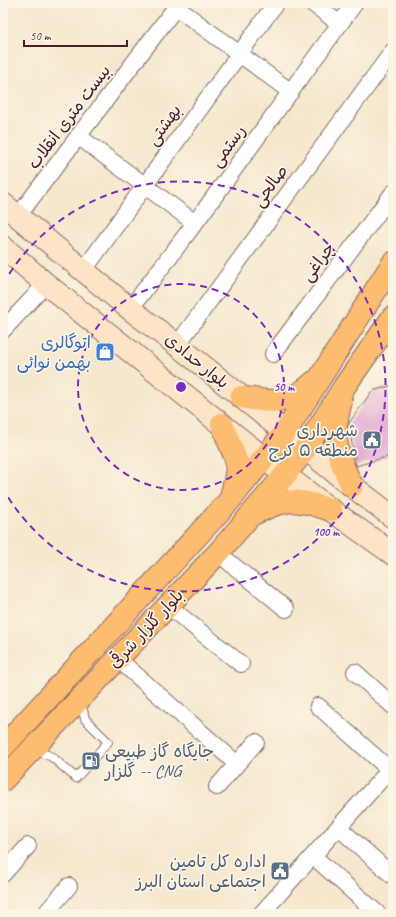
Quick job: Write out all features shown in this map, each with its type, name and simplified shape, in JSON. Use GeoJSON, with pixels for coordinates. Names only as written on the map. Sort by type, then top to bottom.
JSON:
{"type":"FeatureCollection","features":[{"type":"Feature","properties":{"kind":"main road","name":"بلوار حدادی"},"geometry":{"type":"LineString","coordinates":[[10,210],[130,309],[393,517]]}},
{"type":"Feature","properties":{"kind":"main road","name":"بلوار حدادی"},"geometry":{"type":"LineString","coordinates":[[3,247],[46,284],[285,475],[393,554]]}},
{"type":"Feature","properties":{"kind":"main road"},"geometry":{"type":"LineString","coordinates":[[241,397],[265,402],[286,400],[306,389],[325,371],[393,263]]}},
{"type":"Feature","properties":{"kind":"main road","name":"بلوار گلزار شرقی"},"geometry":{"type":"LineString","coordinates":[[3,780],[218,553],[285,475],[306,448],[344,387],[393,317]]}},
{"type":"Feature","properties":{"kind":"main road","name":"بلوار گلزار شرقی"},"geometry":{"type":"LineString","coordinates":[[3,747],[230,500],[286,431],[325,371]]}},
{"type":"Feature","properties":{"kind":"main road"},"geometry":{"type":"LineString","coordinates":[[344,387],[336,418],[335,433],[337,451],[352,486]]}},
{"type":"Feature","properties":{"kind":"main road"},"geometry":{"type":"LineString","coordinates":[[222,424],[237,462],[236,476],[230,500]]}},
{"type":"Feature","properties":{"kind":"main road"},"geometry":{"type":"LineString","coordinates":[[250,515],[283,502],[300,502],[331,510]]}},
{"type":"Feature","properties":{"kind":"street","name":"بهشتی"},"geometry":{"type":"LineString","coordinates":[[84,270],[276,3]]}},
{"type":"Feature","properties":{"kind":"street"},"geometry":{"type":"LineString","coordinates":[[312,3],[340,24]]}},
{"type":"Feature","properties":{"kind":"street","name":"رستمی"},"geometry":{"type":"LineString","coordinates":[[130,309],[291,92],[354,3]]}},
{"type":"Feature","properties":{"kind":"street"},"geometry":{"type":"LineString","coordinates":[[178,5],[291,92]]}},
{"type":"Feature","properties":{"kind":"street","name":"بیست متری انقلاب"},"geometry":{"type":"LineString","coordinates":[[10,210],[78,136],[178,5]]}},
{"type":"Feature","properties":{"kind":"street","name":"صالحی"},"geometry":{"type":"LineString","coordinates":[[177,345],[393,51]]}},
{"type":"Feature","properties":{"kind":"street"},"geometry":{"type":"LineString","coordinates":[[78,136],[195,223]]}},
{"type":"Feature","properties":{"kind":"street","name":"چراغی"},"geometry":{"type":"LineString","coordinates":[[273,354],[393,194]]}},
{"type":"Feature","properties":{"kind":"street"},"geometry":{"type":"LineString","coordinates":[[3,330],[46,284]]}},
{"type":"Feature","properties":{"kind":"street"},"geometry":{"type":"LineString","coordinates":[[218,553],[286,609]]}},
{"type":"Feature","properties":{"kind":"street"},"geometry":{"type":"LineString","coordinates":[[168,606],[241,664]]}},
{"type":"Feature","properties":{"kind":"street"},"geometry":{"type":"LineString","coordinates":[[118,659],[237,764]]}},
{"type":"Feature","properties":{"kind":"street"},"geometry":{"type":"LineString","coordinates":[[355,672],[393,706]]}},
{"type":"Feature","properties":{"kind":"street"},"geometry":{"type":"LineString","coordinates":[[261,914],[391,768],[318,706]]}},
{"type":"Feature","properties":{"kind":"street"},"geometry":{"type":"LineString","coordinates":[[216,787],[256,742]]}},
{"type":"Feature","properties":{"kind":"street"},"geometry":{"type":"LineString","coordinates":[[338,828],[393,876]]}},
{"type":"Feature","properties":{"kind":"street"},"geometry":{"type":"LineString","coordinates":[[3,874],[28,846]]}},
{"type":"Feature","properties":{"kind":"street"},"geometry":{"type":"LineString","coordinates":[[313,856],[378,914]]}},
{"type":"Feature","properties":{"kind":"street"},"geometry":{"type":"LineString","coordinates":[[45,914],[69,886]]}},
{"type":"Feature","properties":{"kind":"lane"},"geometry":{"type":"LineString","coordinates":[[32,749],[52,757],[76,778],[108,742],[85,720],[81,698]]}},
{"type":"Feature","properties":{"kind":"building","name":"شهرداری منطقه ۵ کرج"},"geometry":{"type":"Polygon","coordinates":[[[393,385],[393,455],[356,466],[349,423],[372,391],[393,385]]]}},
{"type":"Feature","properties":{"kind":"place","name":"اتوگالری بهمن نوائی"},"geometry":{"type":"Point","coordinates":[105,352]}},
{"type":"Feature","properties":{"kind":"place","name":"شهرداری منطقه ۵ کرج"},"geometry":{"type":"Point","coordinates":[372,440]}},
{"type":"Feature","properties":{"kind":"place","name":"جایگاه گاز طبیعی گلزار -- CNG"},"geometry":{"type":"Point","coordinates":[91,761]}},
{"type":"Feature","properties":{"kind":"place","name":"اداره کل تامین اجتماعی استان البرز"},"geometry":{"type":"Point","coordinates":[280,871]}}]}
